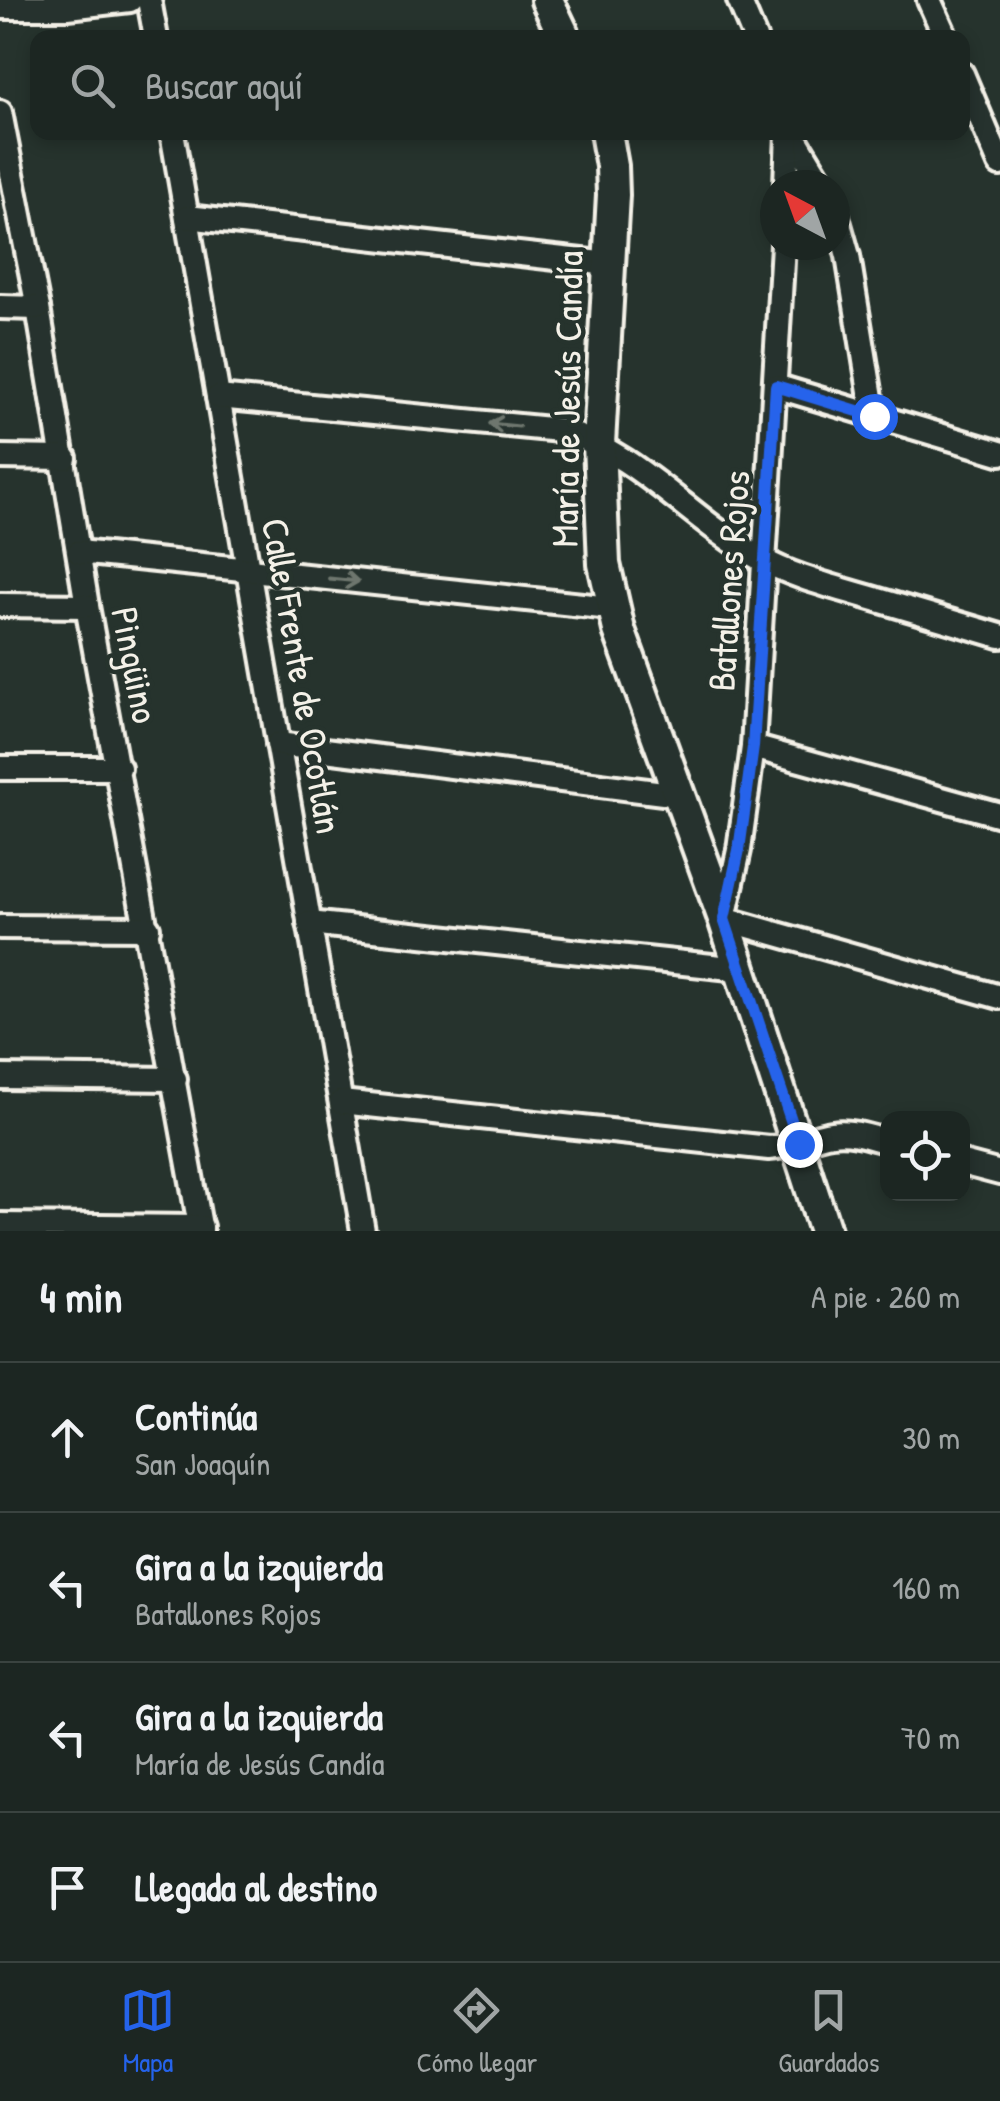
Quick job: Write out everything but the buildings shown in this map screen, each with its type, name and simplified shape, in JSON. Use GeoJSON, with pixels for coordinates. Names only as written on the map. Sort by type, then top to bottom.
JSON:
{"type":"FeatureCollection","features":[{"type":"Feature","properties":{"kind":"street"},"geometry":{"type":"LineString","coordinates":[[0,8],[68,7],[130,0]]}},
{"type":"Feature","properties":{"kind":"street"},"geometry":{"type":"LineString","coordinates":[[149,0],[155,30]]}},
{"type":"Feature","properties":{"kind":"street"},"geometry":{"type":"LineString","coordinates":[[547,0],[561,30]]}},
{"type":"Feature","properties":{"kind":"street"},"geometry":{"type":"LineString","coordinates":[[738,0],[751,30]]}},
{"type":"Feature","properties":{"kind":"street"},"geometry":{"type":"LineString","coordinates":[[929,0],[942,30]]}},
{"type":"Feature","properties":{"kind":"street"},"geometry":{"type":"LineString","coordinates":[[970,93],[1000,164]]}},
{"type":"Feature","properties":{"kind":"street","name":"Pingüino"},"geometry":{"type":"LineString","coordinates":[[0,112],[4,156],[38,308],[87,606],[201,1229]]}},
{"type":"Feature","properties":{"kind":"street","name":"Calle Frente de Ocotlán"},"geometry":{"type":"LineString","coordinates":[[173,140],[363,1231]]}},
{"type":"Feature","properties":{"kind":"street","name":"María de Jesús Candía"},"geometry":{"type":"LineString","coordinates":[[607,140],[612,181],[599,444],[604,564],[612,608],[724,919],[826,1231]]}},
{"type":"Feature","properties":{"kind":"street"},"geometry":{"type":"LineString","coordinates":[[787,170],[789,140]]}},
{"type":"Feature","properties":{"kind":"street"},"geometry":{"type":"LineString","coordinates":[[794,140],[813,170]]}},
{"type":"Feature","properties":{"kind":"street"},"geometry":{"type":"LineString","coordinates":[[187,217],[609,264]]}},
{"type":"Feature","properties":{"kind":"street","name":"Batallones Rojos"},"geometry":{"type":"LineString","coordinates":[[724,919],[739,850],[753,747],[782,260]]}},
{"type":"Feature","properties":{"kind":"street"},"geometry":{"type":"LineString","coordinates":[[849,260],[874,416]]}},
{"type":"Feature","properties":{"kind":"street"},"geometry":{"type":"LineString","coordinates":[[0,307],[38,308]]}},
{"type":"Feature","properties":{"kind":"street"},"geometry":{"type":"LineString","coordinates":[[776,386],[1000,453]]}},
{"type":"Feature","properties":{"kind":"street"},"geometry":{"type":"LineString","coordinates":[[218,397],[560,430],[599,444],[766,562],[812,581],[1000,636]]}},
{"type":"Feature","properties":{"kind":"street"},"geometry":{"type":"LineString","coordinates":[[0,457],[65,458]]}},
{"type":"Feature","properties":{"kind":"street"},"geometry":{"type":"LineString","coordinates":[[79,552],[612,608]]}},
{"type":"Feature","properties":{"kind":"street"},"geometry":{"type":"LineString","coordinates":[[0,605],[87,606]]}},
{"type":"Feature","properties":{"kind":"street"},"geometry":{"type":"LineString","coordinates":[[278,744],[678,795]]}},
{"type":"Feature","properties":{"kind":"street"},"geometry":{"type":"LineString","coordinates":[[753,747],[1000,815]]}},
{"type":"Feature","properties":{"kind":"street"},"geometry":{"type":"LineString","coordinates":[[0,768],[119,768]]}},
{"type":"Feature","properties":{"kind":"street"},"geometry":{"type":"LineString","coordinates":[[724,919],[1000,997]]}},
{"type":"Feature","properties":{"kind":"street"},"geometry":{"type":"LineString","coordinates":[[310,923],[740,969]]}},
{"type":"Feature","properties":{"kind":"street"},"geometry":{"type":"LineString","coordinates":[[0,927],[148,928]]}},
{"type":"Feature","properties":{"kind":"street"},"geometry":{"type":"LineString","coordinates":[[0,1077],[175,1079]]}},
{"type":"Feature","properties":{"kind":"street"},"geometry":{"type":"LineString","coordinates":[[340,1102],[769,1148],[833,1133],[850,1132],[880,1140]]}},
{"type":"Feature","properties":{"kind":"street"},"geometry":{"type":"LineString","coordinates":[[970,1165],[1000,1173]]}},
{"type":"Feature","properties":{"kind":"street"},"geometry":{"type":"LineString","coordinates":[[0,1225],[201,1229]]}},
{"type":"Feature","properties":{"kind":"route"},"geometry":{"type":"LineString","coordinates":[[799,1144],[724,919],[739,850],[753,747],[776,386],[874,416]]}}]}
